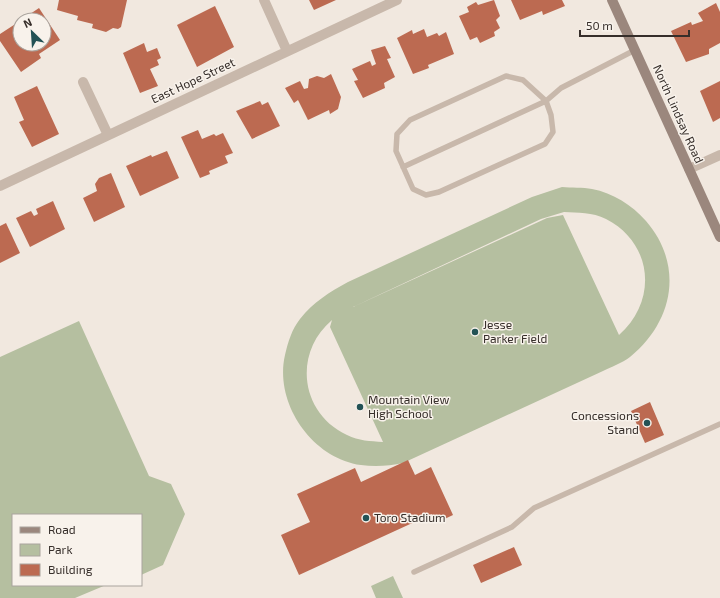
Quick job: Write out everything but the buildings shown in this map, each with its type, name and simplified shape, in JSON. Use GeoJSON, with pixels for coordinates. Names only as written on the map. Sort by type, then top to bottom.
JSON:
{"type":"FeatureCollection","features":[{"type":"Feature","properties":{"kind":"main road","name":"North Lindsay Road"},"geometry":{"type":"LineString","coordinates":[[613,0],[720,237]]}},
{"type":"Feature","properties":{"kind":"street"},"geometry":{"type":"LineString","coordinates":[[264,0],[287,51]]}},
{"type":"Feature","properties":{"kind":"street","name":"East Hope Street"},"geometry":{"type":"LineString","coordinates":[[0,186],[397,0]]}},
{"type":"Feature","properties":{"kind":"street"},"geometry":{"type":"LineString","coordinates":[[83,82],[108,135]]}},
{"type":"Feature","properties":{"kind":"street"},"geometry":{"type":"LineString","coordinates":[[689,169],[720,155]]}},
{"type":"Feature","properties":{"kind":"lane"},"geometry":{"type":"LineString","coordinates":[[403,167],[546,101],[561,88],[635,50]]}},
{"type":"Feature","properties":{"kind":"lane"},"geometry":{"type":"LineString","coordinates":[[506,76],[523,80],[546,101],[551,115],[552,132],[545,144],[439,192],[426,195],[413,189],[396,151],[397,134],[410,120],[506,76]]}},
{"type":"Feature","properties":{"kind":"lane"},"geometry":{"type":"LineString","coordinates":[[414,572],[512,527],[534,508],[720,424]]}},
{"type":"Feature","properties":{"kind":"green space","name":"Jesse Parker Field"},"geometry":{"type":"Polygon","coordinates":[[[562,187],[592,189],[607,193],[622,200],[641,215],[646,221],[658,238],[666,256],[669,274],[669,292],[664,310],[656,327],[645,343],[630,357],[620,363],[403,463],[382,466],[361,465],[343,460],[326,451],[312,440],[300,425],[291,409],[285,391],[283,373],[287,345],[297,323],[310,307],[348,282],[532,197],[562,187]],[[564,212],[541,219],[353,307],[547,218],[563,215],[619,335],[632,321],[640,306],[644,290],[645,273],[641,257],[633,242],[622,229],[606,219],[590,214],[564,212]],[[332,320],[320,334],[311,349],[307,365],[307,382],[311,398],[319,412],[331,425],[347,435],[360,440],[383,442],[330,327],[332,320]]]}},
{"type":"Feature","properties":{"kind":"green space"},"geometry":{"type":"Polygon","coordinates":[[[79,321],[149,476],[171,484],[185,514],[163,565],[142,575],[142,514],[12,514],[12,586],[104,586],[75,598],[0,598],[0,357],[79,321]]]}},
{"type":"Feature","properties":{"kind":"green space"},"geometry":{"type":"Polygon","coordinates":[[[393,576],[403,598],[376,598],[371,586],[393,576]]]}},
{"type":"Feature","properties":{"kind":"place","name":"Jesse Parker Field"},"geometry":{"type":"Point","coordinates":[475,332]}},
{"type":"Feature","properties":{"kind":"place","name":"Mountain View High School"},"geometry":{"type":"Point","coordinates":[360,407]}},
{"type":"Feature","properties":{"kind":"place","name":"Concessions Stand"},"geometry":{"type":"Point","coordinates":[647,423]}},
{"type":"Feature","properties":{"kind":"place","name":"Toro Stadium"},"geometry":{"type":"Point","coordinates":[366,518]}}]}
